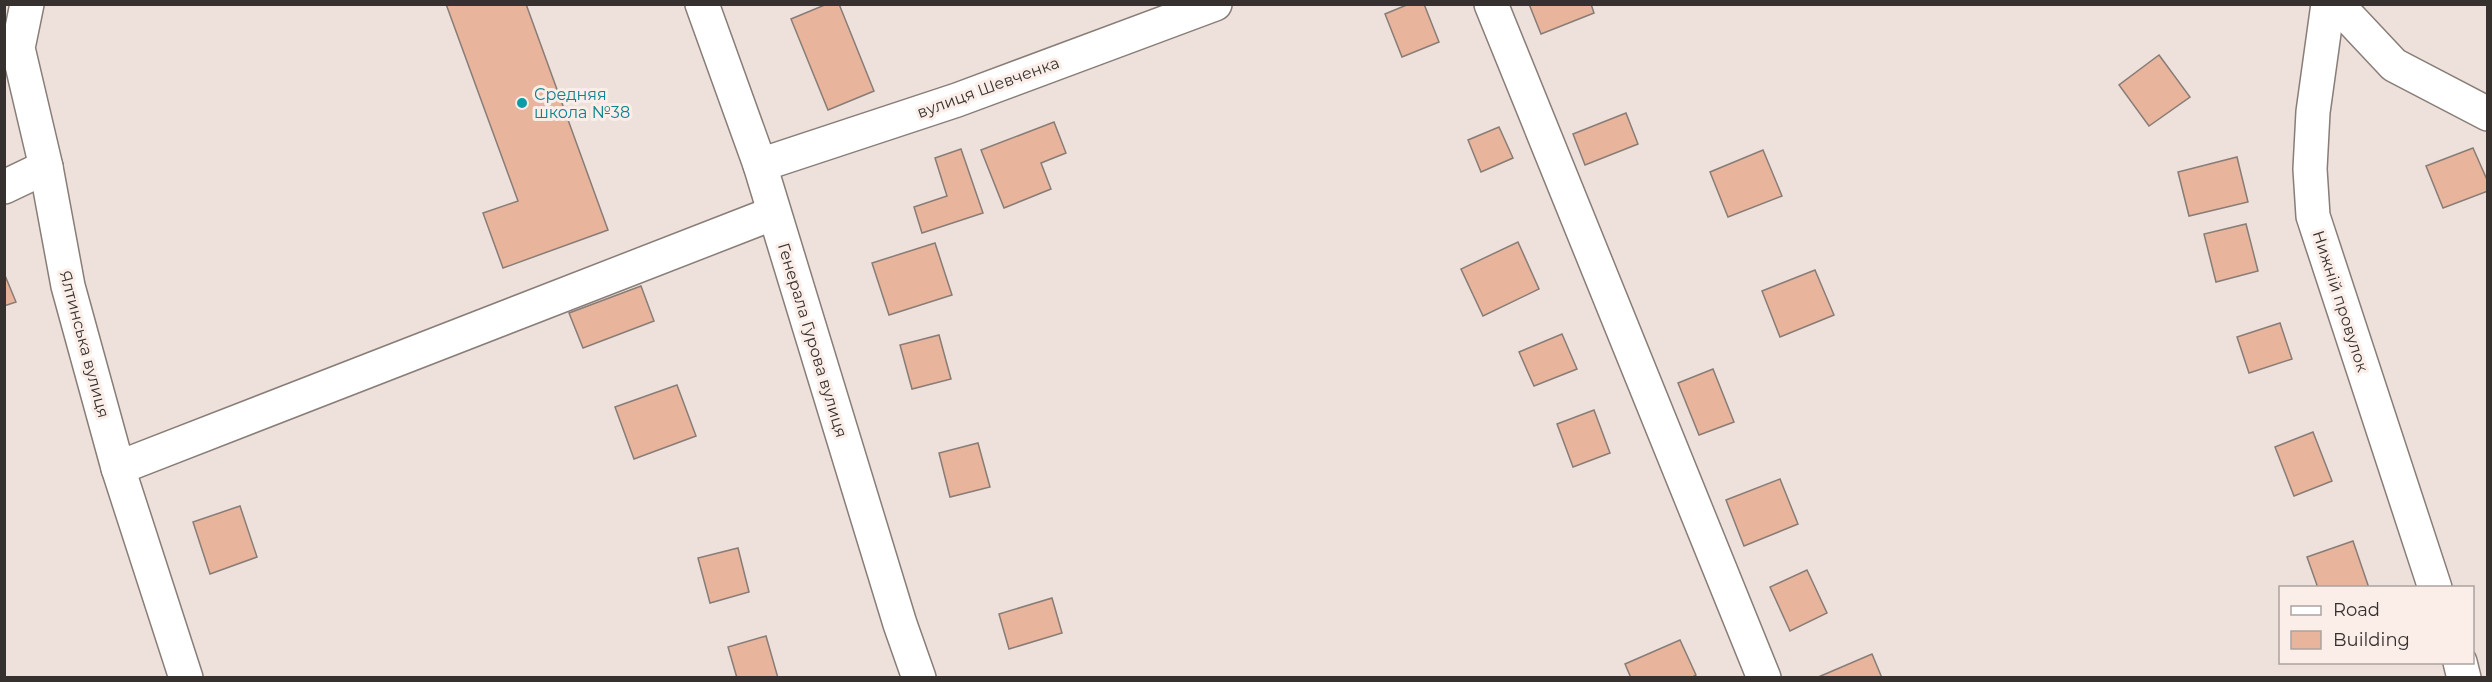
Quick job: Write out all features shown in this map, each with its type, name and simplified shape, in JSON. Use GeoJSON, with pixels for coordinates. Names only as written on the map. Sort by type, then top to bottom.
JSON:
{"type":"FeatureCollection","features":[{"type":"Feature","properties":{"kind":"street","name":"Ялтинська вулиця"},"geometry":{"type":"LineString","coordinates":[[27,4],[18,48],[46,167],[68,286],[118,468],[186,678]]}},
{"type":"Feature","properties":{"kind":"street","name":"Генерала Гурова вулиця"},"geometry":{"type":"LineString","coordinates":[[702,4],[760,165],[900,624],[919,678]]}},
{"type":"Feature","properties":{"kind":"street","name":"вулиця Шевченка"},"geometry":{"type":"LineString","coordinates":[[760,165],[957,100],[1215,4]]}},
{"type":"Feature","properties":{"kind":"street"},"geometry":{"type":"LineString","coordinates":[[1491,4],[1764,678]]}},
{"type":"Feature","properties":{"kind":"street","name":"Нижній провулок"},"geometry":{"type":"LineString","coordinates":[[2328,4],[2313,112],[2310,169],[2313,216],[2434,586]]}},
{"type":"Feature","properties":{"kind":"street"},"geometry":{"type":"LineString","coordinates":[[2340,4],[2347,15],[2394,65],[2487,114]]}},
{"type":"Feature","properties":{"kind":"street"},"geometry":{"type":"LineString","coordinates":[[4,187],[46,167]]}},
{"type":"Feature","properties":{"kind":"street"},"geometry":{"type":"LineString","coordinates":[[118,468],[774,213]]}},
{"type":"Feature","properties":{"kind":"building","name":"Средняя школа №38"},"geometry":{"type":"Polygon","coordinates":[[[446,4],[526,4],[608,230],[503,268],[483,213],[518,201],[446,4]]]}},
{"type":"Feature","properties":{"kind":"building"},"geometry":{"type":"Polygon","coordinates":[[[827,4],[839,4],[874,91],[828,110],[791,19],[827,4]]]}},
{"type":"Feature","properties":{"kind":"building"},"geometry":{"type":"Polygon","coordinates":[[[1409,4],[1424,4],[1439,42],[1402,57],[1385,14],[1409,4]]]}},
{"type":"Feature","properties":{"kind":"building"},"geometry":{"type":"Polygon","coordinates":[[[1529,4],[1591,4],[1594,13],[1541,34],[1529,4]]]}},
{"type":"Feature","properties":{"kind":"building"},"geometry":{"type":"Polygon","coordinates":[[[2159,55],[2190,97],[2149,126],[2119,85],[2159,55]]]}},
{"type":"Feature","properties":{"kind":"building"},"geometry":{"type":"Polygon","coordinates":[[[1626,113],[1638,144],[1585,165],[1573,134],[1626,113]]]}},
{"type":"Feature","properties":{"kind":"building"},"geometry":{"type":"Polygon","coordinates":[[[1054,122],[1066,153],[1041,163],[1051,189],[1004,208],[981,150],[1054,122]]]}},
{"type":"Feature","properties":{"kind":"building"},"geometry":{"type":"Polygon","coordinates":[[[1499,127],[1513,158],[1481,172],[1468,140],[1499,127]]]}},
{"type":"Feature","properties":{"kind":"building"},"geometry":{"type":"Polygon","coordinates":[[[2473,148],[2488,182],[2488,191],[2443,208],[2426,166],[2473,148]]]}},
{"type":"Feature","properties":{"kind":"building"},"geometry":{"type":"Polygon","coordinates":[[[961,149],[983,213],[922,233],[914,207],[947,196],[935,158],[961,149]]]}},
{"type":"Feature","properties":{"kind":"building"},"geometry":{"type":"Polygon","coordinates":[[[1763,150],[1782,196],[1728,217],[1710,172],[1763,150]]]}},
{"type":"Feature","properties":{"kind":"building"},"geometry":{"type":"Polygon","coordinates":[[[2237,157],[2248,202],[2189,216],[2178,172],[2237,157]]]}},
{"type":"Feature","properties":{"kind":"building"},"geometry":{"type":"Polygon","coordinates":[[[2246,224],[2258,271],[2216,282],[2204,234],[2246,224]]]}},
{"type":"Feature","properties":{"kind":"building"},"geometry":{"type":"Polygon","coordinates":[[[1518,242],[1539,289],[1483,316],[1461,269],[1518,242]]]}},
{"type":"Feature","properties":{"kind":"building"},"geometry":{"type":"Polygon","coordinates":[[[935,243],[952,295],[889,315],[872,263],[935,243]]]}},
{"type":"Feature","properties":{"kind":"building"},"geometry":{"type":"Polygon","coordinates":[[[1815,270],[1834,315],[1780,337],[1762,291],[1815,270]]]}},
{"type":"Feature","properties":{"kind":"building"},"geometry":{"type":"Polygon","coordinates":[[[4,273],[16,302],[4,306],[4,273]]]}},
{"type":"Feature","properties":{"kind":"building"},"geometry":{"type":"Polygon","coordinates":[[[641,286],[654,321],[583,348],[569,313],[641,286]]]}},
{"type":"Feature","properties":{"kind":"building"},"geometry":{"type":"Polygon","coordinates":[[[2280,323],[2292,359],[2249,373],[2237,337],[2280,323]]]}},
{"type":"Feature","properties":{"kind":"building"},"geometry":{"type":"Polygon","coordinates":[[[1562,334],[1577,369],[1534,386],[1519,352],[1562,334]]]}},
{"type":"Feature","properties":{"kind":"building"},"geometry":{"type":"Polygon","coordinates":[[[939,335],[951,379],[912,389],[900,345],[939,335]]]}},
{"type":"Feature","properties":{"kind":"building"},"geometry":{"type":"Polygon","coordinates":[[[1713,369],[1734,422],[1699,435],[1678,383],[1713,369]]]}},
{"type":"Feature","properties":{"kind":"building"},"geometry":{"type":"Polygon","coordinates":[[[677,385],[696,436],[634,459],[615,407],[677,385]]]}},
{"type":"Feature","properties":{"kind":"building"},"geometry":{"type":"Polygon","coordinates":[[[1594,410],[1610,453],[1573,467],[1557,424],[1594,410]]]}},
{"type":"Feature","properties":{"kind":"building"},"geometry":{"type":"Polygon","coordinates":[[[2313,432],[2332,481],[2294,496],[2275,447],[2313,432]]]}},
{"type":"Feature","properties":{"kind":"building"},"geometry":{"type":"Polygon","coordinates":[[[978,443],[990,487],[950,497],[939,453],[978,443]]]}},
{"type":"Feature","properties":{"kind":"building"},"geometry":{"type":"Polygon","coordinates":[[[1780,479],[1798,524],[1744,546],[1726,500],[1780,479]]]}},
{"type":"Feature","properties":{"kind":"building"},"geometry":{"type":"Polygon","coordinates":[[[240,506],[257,557],[210,574],[193,522],[240,506]]]}},
{"type":"Feature","properties":{"kind":"building"},"geometry":{"type":"Polygon","coordinates":[[[2353,541],[2368,586],[2317,586],[2307,557],[2353,541]]]}},
{"type":"Feature","properties":{"kind":"building"},"geometry":{"type":"Polygon","coordinates":[[[738,548],[749,592],[710,603],[698,558],[738,548]]]}},
{"type":"Feature","properties":{"kind":"building"},"geometry":{"type":"Polygon","coordinates":[[[1807,570],[1827,613],[1790,631],[1770,587],[1807,570]]]}},
{"type":"Feature","properties":{"kind":"building"},"geometry":{"type":"Polygon","coordinates":[[[1052,598],[1062,633],[1009,649],[999,614],[1052,598]]]}},
{"type":"Feature","properties":{"kind":"building"},"geometry":{"type":"Polygon","coordinates":[[[766,636],[778,678],[737,678],[728,647],[766,636]]]}},
{"type":"Feature","properties":{"kind":"building"},"geometry":{"type":"Polygon","coordinates":[[[1680,640],[1696,675],[1691,678],[1631,678],[1625,664],[1680,640]]]}},
{"type":"Feature","properties":{"kind":"building"},"geometry":{"type":"Polygon","coordinates":[[[1872,654],[1882,678],[1816,678],[1872,654]]]}},
{"type":"Feature","properties":{"kind":"place","name":"Средняя школа №38"},"geometry":{"type":"Point","coordinates":[522,103]}}]}
